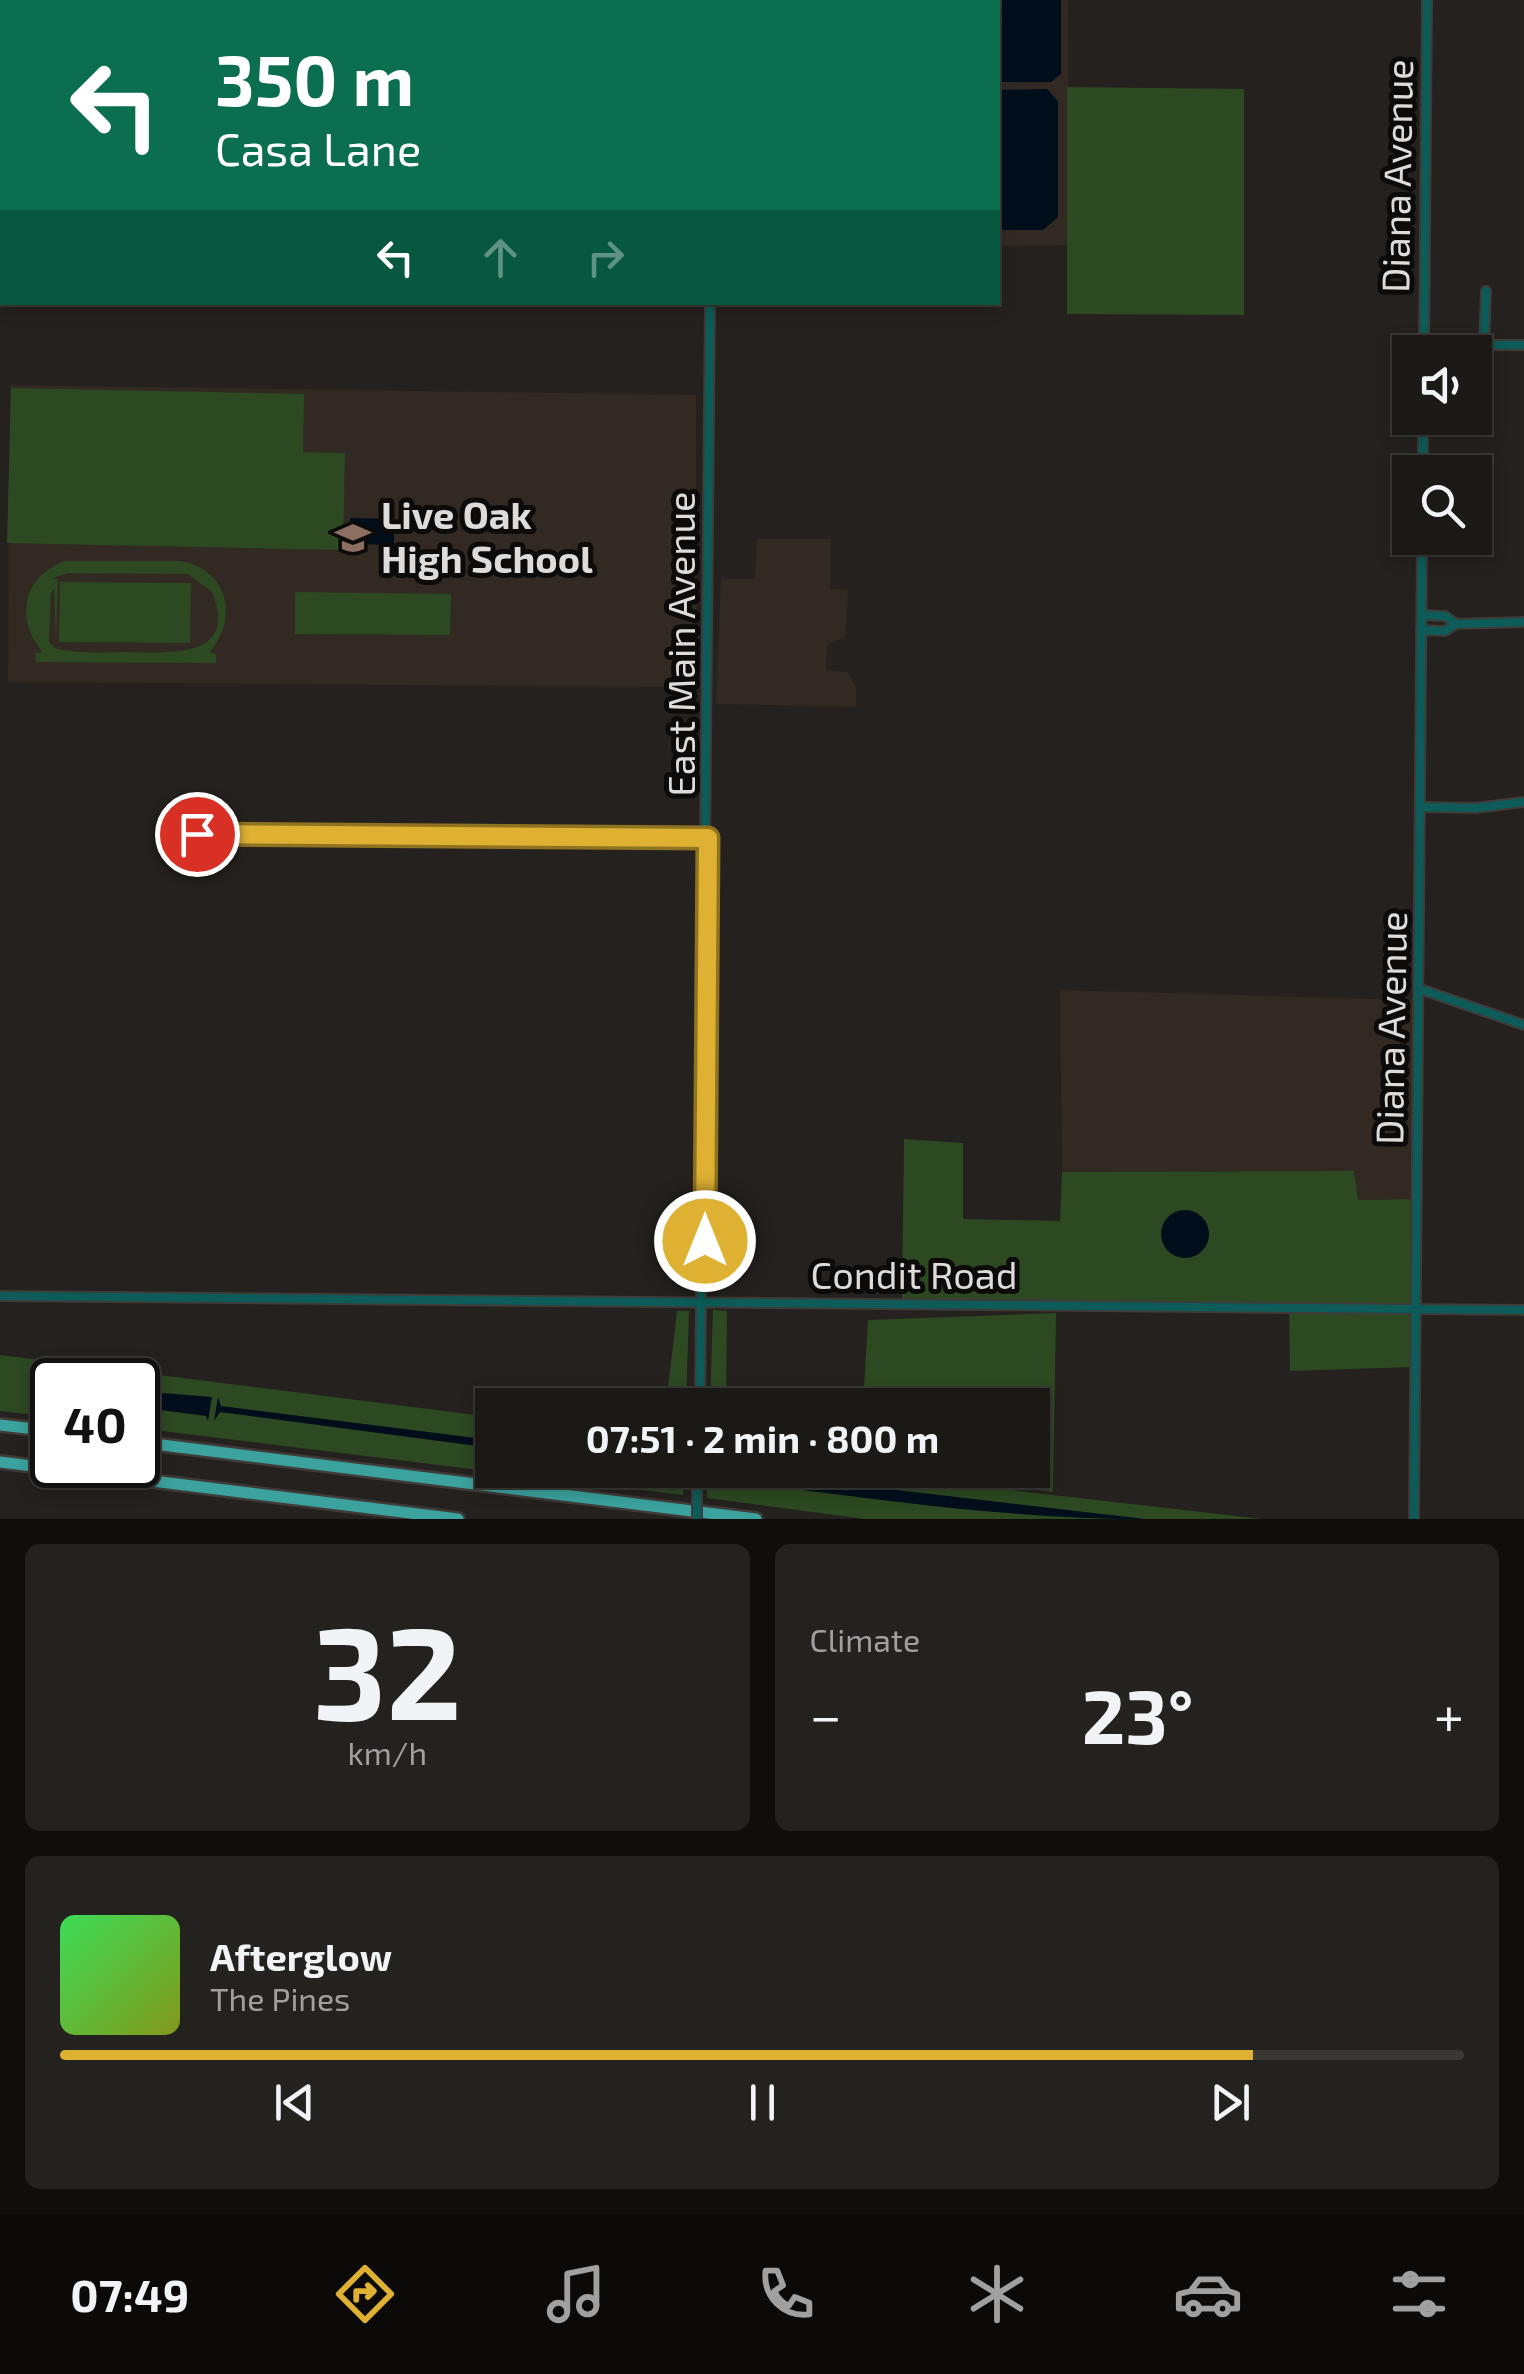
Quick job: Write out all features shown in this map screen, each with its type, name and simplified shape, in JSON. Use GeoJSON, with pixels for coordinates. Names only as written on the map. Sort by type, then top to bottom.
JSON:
{"type":"FeatureCollection","features":[{"type":"Feature","properties":{"kind":"highway"},"geometry":{"type":"LineString","coordinates":[[0,1425],[30,1428]]}},
{"type":"Feature","properties":{"kind":"highway"},"geometry":{"type":"LineString","coordinates":[[160,1445],[756,1519]]}},
{"type":"Feature","properties":{"kind":"highway"},"geometry":{"type":"LineString","coordinates":[[0,1462],[458,1519]]}},
{"type":"Feature","properties":{"kind":"street","name":"Diana Avenue"},"geometry":{"type":"LineString","coordinates":[[1424,335],[1427,0]]}},
{"type":"Feature","properties":{"kind":"street"},"geometry":{"type":"LineString","coordinates":[[1484,335],[1486,291]]}},
{"type":"Feature","properties":{"kind":"street","name":"East Main Avenue"},"geometry":{"type":"LineString","coordinates":[[701,1388],[710,305]]}},
{"type":"Feature","properties":{"kind":"street"},"geometry":{"type":"LineString","coordinates":[[1492,346],[1524,345]]}},
{"type":"Feature","properties":{"kind":"street","name":"Diana Avenue"},"geometry":{"type":"LineString","coordinates":[[1414,1519],[1422,555]]}},
{"type":"Feature","properties":{"kind":"street"},"geometry":{"type":"LineString","coordinates":[[1422,615],[1445,616],[1456,624]]}},
{"type":"Feature","properties":{"kind":"street"},"geometry":{"type":"LineString","coordinates":[[1422,630],[1446,631],[1456,624],[1524,622]]}},
{"type":"Feature","properties":{"kind":"street"},"geometry":{"type":"LineString","coordinates":[[1421,807],[1476,808],[1524,802]]}},
{"type":"Feature","properties":{"kind":"street"},"geometry":{"type":"LineString","coordinates":[[197,834],[708,838]]}},
{"type":"Feature","properties":{"kind":"street"},"geometry":{"type":"LineString","coordinates":[[1420,989],[1524,1026]]}},
{"type":"Feature","properties":{"kind":"street","name":"Condit Road"},"geometry":{"type":"LineString","coordinates":[[1,1295],[1524,1310]]}},
{"type":"Feature","properties":{"kind":"street"},"geometry":{"type":"LineString","coordinates":[[697,1488],[697,1519]]}},
{"type":"Feature","properties":{"kind":"shaded area"},"geometry":{"type":"Polygon","coordinates":[[[1000,0],[1068,0],[1069,245],[1000,246],[1000,0]]]}},
{"type":"Feature","properties":{"kind":"shaded area","name":"Live Oak High School"},"geometry":{"type":"Polygon","coordinates":[[[10,385],[696,395],[697,687],[8,682],[10,385]]]}},
{"type":"Feature","properties":{"kind":"shaded area"},"geometry":{"type":"Polygon","coordinates":[[[757,539],[831,539],[830,589],[848,590],[845,637],[827,645],[826,670],[848,672],[856,688],[856,707],[716,704],[721,579],[755,579],[757,539]]]}},
{"type":"Feature","properties":{"kind":"shaded area"},"geometry":{"type":"Polygon","coordinates":[[[1060,990],[1416,1000],[1415,1199],[1357,1200],[1353,1171],[1062,1172],[1060,990]]]}},
{"type":"Feature","properties":{"kind":"green space"},"geometry":{"type":"Polygon","coordinates":[[[1067,87],[1244,89],[1244,315],[1067,314],[1067,87]]]}},
{"type":"Feature","properties":{"kind":"green space"},"geometry":{"type":"Polygon","coordinates":[[[11,388],[304,394],[303,452],[345,453],[343,550],[7,543],[11,388]]]}},
{"type":"Feature","properties":{"kind":"green space"},"geometry":{"type":"Polygon","coordinates":[[[65,561],[180,561],[196,566],[209,574],[224,596],[224,624],[210,652],[216,654],[216,663],[36,662],[35,653],[42,652],[28,626],[27,600],[39,577],[65,561]],[[68,573],[53,578],[58,579],[56,642],[54,589],[49,642],[57,649],[84,652],[163,652],[196,647],[209,640],[216,629],[218,614],[212,592],[188,574],[68,573]]]}},
{"type":"Feature","properties":{"kind":"green space"},"geometry":{"type":"Polygon","coordinates":[[[60,582],[191,583],[190,643],[59,642],[60,582]]]}},
{"type":"Feature","properties":{"kind":"green space"},"geometry":{"type":"Polygon","coordinates":[[[295,592],[451,594],[450,635],[295,634],[295,592]]]}},
{"type":"Feature","properties":{"kind":"green space"},"geometry":{"type":"Polygon","coordinates":[[[904,1139],[963,1143],[963,1219],[1060,1221],[1062,1172],[1354,1171],[1358,1200],[1415,1199],[1413,1367],[1290,1371],[1289,1307],[902,1302],[904,1139]]]}},
{"type":"Feature","properties":{"kind":"green space"},"geometry":{"type":"Polygon","coordinates":[[[713,1310],[727,1311],[726,1388],[711,1388],[713,1310]]]}},
{"type":"Feature","properties":{"kind":"green space"},"geometry":{"type":"Polygon","coordinates":[[[677,1311],[689,1311],[687,1388],[668,1388],[677,1311]]]}},
{"type":"Feature","properties":{"kind":"green space"},"geometry":{"type":"Polygon","coordinates":[[[1056,1313],[1053,1492],[1020,1488],[1050,1488],[1050,1388],[864,1388],[868,1320],[1056,1313]]]}},
{"type":"Feature","properties":{"kind":"green space"},"geometry":{"type":"Polygon","coordinates":[[[0,1355],[30,1359],[30,1414],[0,1411],[0,1355]]]}},
{"type":"Feature","properties":{"kind":"green space"},"geometry":{"type":"Polygon","coordinates":[[[160,1375],[475,1415],[475,1469],[160,1431],[160,1375]]]}},
{"type":"Feature","properties":{"kind":"green space"},"geometry":{"type":"Polygon","coordinates":[[[626,1488],[683,1488],[683,1495],[626,1488]]]}},
{"type":"Feature","properties":{"kind":"green space"},"geometry":{"type":"Polygon","coordinates":[[[707,1488],[993,1488],[1262,1519],[865,1519],[707,1498],[707,1488]]]}},
{"type":"Feature","properties":{"kind":"water"},"geometry":{"type":"Polygon","coordinates":[[[1000,0],[1061,0],[1061,74],[1051,82],[1000,82],[1000,0]]]}},
{"type":"Feature","properties":{"kind":"water"},"geometry":{"type":"Polygon","coordinates":[[[1047,89],[1058,101],[1058,217],[1043,230],[1000,227],[1000,90],[1047,89]]]}},
{"type":"Feature","properties":{"kind":"water"},"geometry":{"type":"Polygon","coordinates":[[[350,518],[394,519],[394,545],[349,544],[350,518]]]}},
{"type":"Feature","properties":{"kind":"water"},"geometry":{"type":"Polygon","coordinates":[[[1185,1210],[1202,1217],[1209,1234],[1202,1251],[1185,1258],[1168,1251],[1161,1234],[1168,1217],[1185,1210]]]}},
{"type":"Feature","properties":{"kind":"water"},"geometry":{"type":"Polygon","coordinates":[[[160,1393],[212,1397],[208,1421],[206,1416],[160,1410],[160,1393]]]}},
{"type":"Feature","properties":{"kind":"water"},"geometry":{"type":"Polygon","coordinates":[[[218,1397],[221,1406],[475,1438],[475,1446],[220,1412],[214,1421],[218,1397]]]}},
{"type":"Feature","properties":{"kind":"water"},"geometry":{"type":"Polygon","coordinates":[[[789,1488],[879,1488],[1145,1519],[1043,1516],[789,1488]]]}},
{"type":"Feature","properties":{"kind":"place","name":"Live Oak High School"},"geometry":{"type":"Point","coordinates":[353,538]}},
{"type":"Feature","properties":{"kind":"route"},"geometry":{"type":"LineString","coordinates":[[197,834],[708,838],[705,1241]]}}]}
